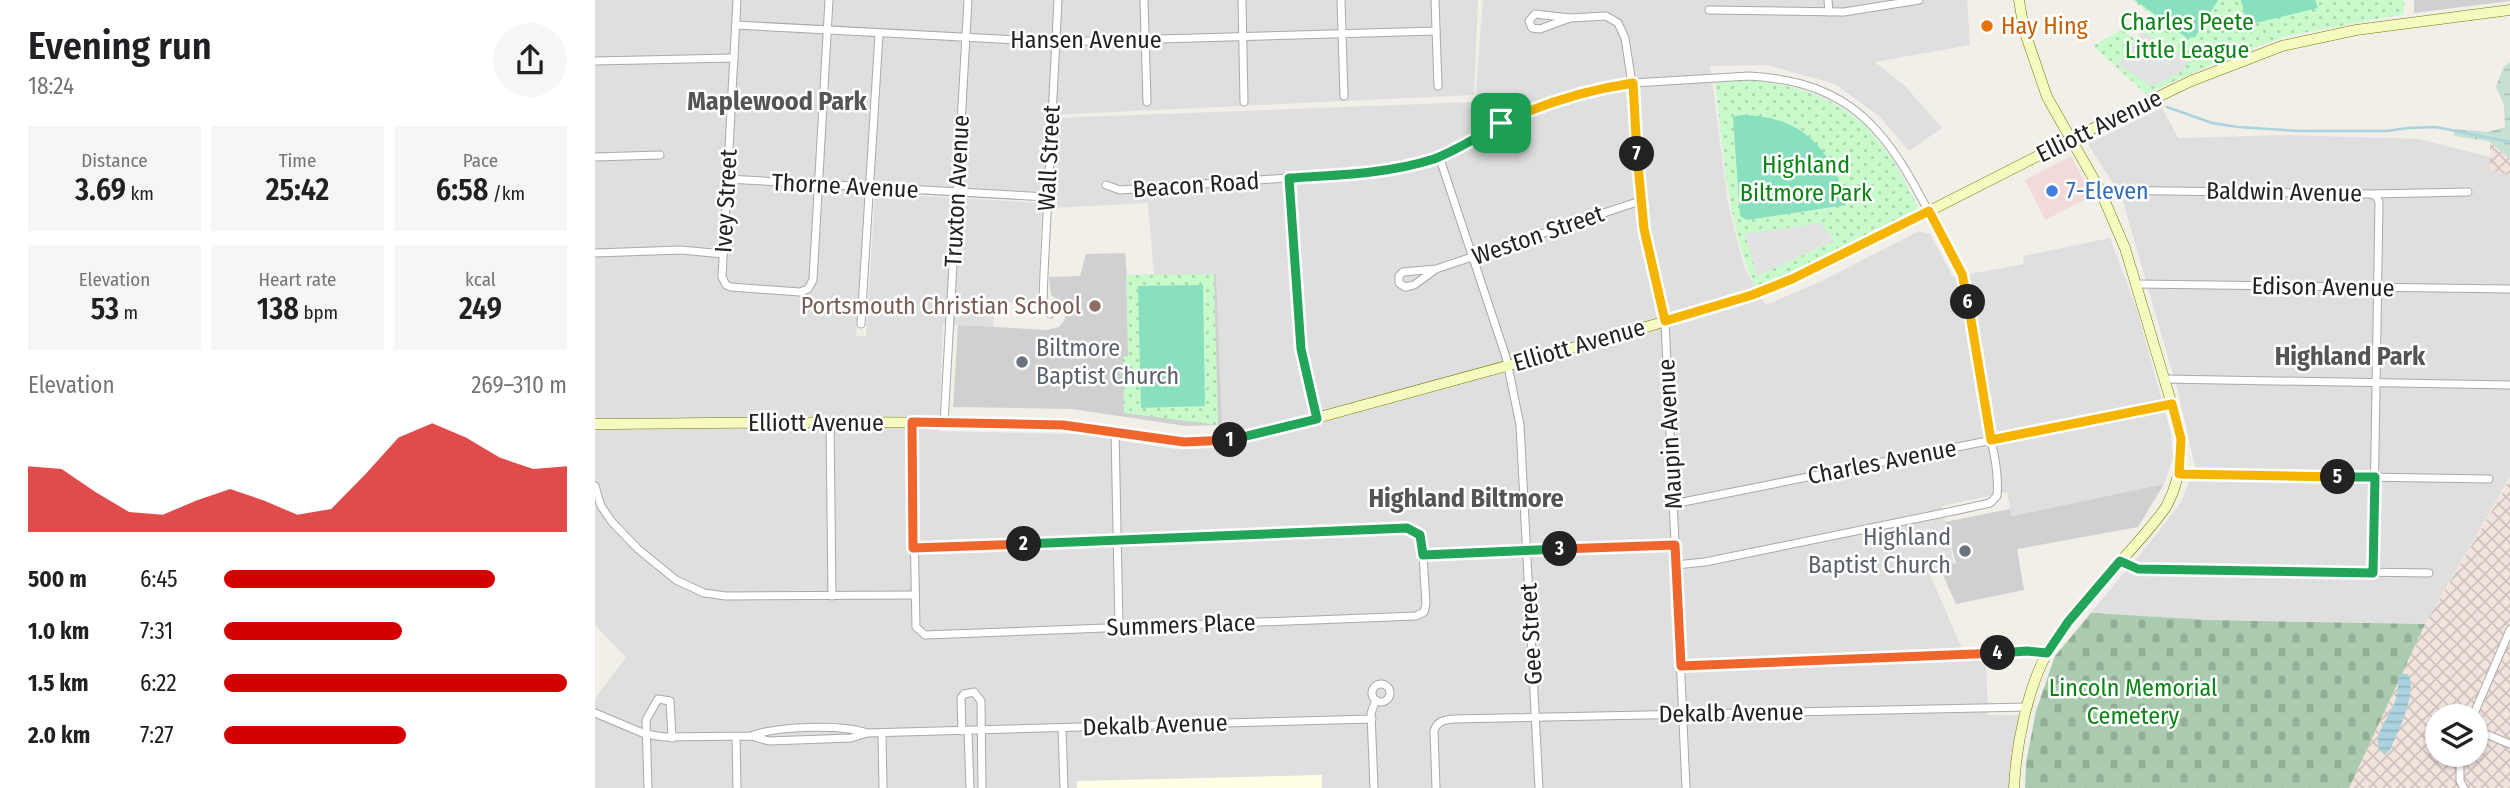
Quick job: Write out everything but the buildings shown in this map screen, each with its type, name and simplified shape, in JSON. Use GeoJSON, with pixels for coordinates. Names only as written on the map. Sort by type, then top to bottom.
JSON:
{"type":"FeatureCollection","features":[{"type":"Feature","properties":{"kind":"street","name":"Ivey Street"},"geometry":{"type":"LineString","coordinates":[[737,0],[722,276],[726,285],[800,292],[807,289],[813,280],[819,184]]}},
{"type":"Feature","properties":{"kind":"street"},"geometry":{"type":"LineString","coordinates":[[819,184],[829,0]]}},
{"type":"Feature","properties":{"kind":"street","name":"Truxton Avenue"},"geometry":{"type":"LineString","coordinates":[[944,423],[968,0]]}},
{"type":"Feature","properties":{"kind":"street","name":"Wall Street"},"geometry":{"type":"LineString","coordinates":[[1050,314],[1043,302],[1058,0]]}},
{"type":"Feature","properties":{"kind":"street"},"geometry":{"type":"LineString","coordinates":[[1144,0],[1147,102]]}},
{"type":"Feature","properties":{"kind":"street"},"geometry":{"type":"LineString","coordinates":[[1242,0],[1244,102]]}},
{"type":"Feature","properties":{"kind":"street"},"geometry":{"type":"LineString","coordinates":[[1341,0],[1344,96]]}},
{"type":"Feature","properties":{"kind":"street"},"geometry":{"type":"LineString","coordinates":[[1435,0],[1439,86]]}},
{"type":"Feature","properties":{"kind":"street"},"geometry":{"type":"LineString","coordinates":[[1828,0],[1829,12]]}},
{"type":"Feature","properties":{"kind":"street"},"geometry":{"type":"LineString","coordinates":[[1709,10],[1860,11],[1919,0]]}},
{"type":"Feature","properties":{"kind":"street"},"geometry":{"type":"LineString","coordinates":[[2014,788],[2028,707],[2036,677],[2047,653],[2068,622],[2166,507],[2179,474],[2181,439],[2125,248],[2100,190],[2039,79],[2024,30],[2019,0]]}},
{"type":"Feature","properties":{"kind":"street","name":"Elliott Avenue"},"geometry":{"type":"LineString","coordinates":[[595,424],[912,422],[1063,425],[1168,441],[1208,442],[1247,437],[1752,295],[1792,279],[2193,80],[2282,46],[2356,30],[2510,10]]}},
{"type":"Feature","properties":{"kind":"street"},"geometry":{"type":"LineString","coordinates":[[1535,14],[1570,18],[1540,29],[1532,28],[1529,21],[1535,14]]}},
{"type":"Feature","properties":{"kind":"street","name":"Maupin Avenue"},"geometry":{"type":"LineString","coordinates":[[1570,18],[1606,16],[1618,23],[1625,38],[1633,83],[1640,201],[1665,321],[1686,788]]}},
{"type":"Feature","properties":{"kind":"street","name":"Hansen Avenue"},"geometry":{"type":"LineString","coordinates":[[736,25],[1056,42],[1436,31]]}},
{"type":"Feature","properties":{"kind":"street"},"geometry":{"type":"LineString","coordinates":[[861,324],[879,33]]}},
{"type":"Feature","properties":{"kind":"street"},"geometry":{"type":"LineString","coordinates":[[595,61],[734,58]]}},
{"type":"Feature","properties":{"kind":"street","name":"Beacon Road"},"geometry":{"type":"LineString","coordinates":[[1106,185],[1120,190],[1384,170],[1439,156],[1513,117],[1550,102],[1592,90],[1633,83],[1749,76],[1785,80],[1823,92],[1854,109],[1882,134],[1904,164],[1957,263],[1966,286],[1991,440],[1997,491],[1994,500],[1705,562],[1676,565]]}},
{"type":"Feature","properties":{"kind":"street"},"geometry":{"type":"LineString","coordinates":[[595,157],[660,155]]}},
{"type":"Feature","properties":{"kind":"street","name":"Gee Street"},"geometry":{"type":"LineString","coordinates":[[1439,156],[1509,365],[1523,457],[1539,788]]}},
{"type":"Feature","properties":{"kind":"street"},"geometry":{"type":"LineString","coordinates":[[1289,178],[1301,349],[1317,419]]}},
{"type":"Feature","properties":{"kind":"street","name":"Thorne Avenue"},"geometry":{"type":"LineString","coordinates":[[727,179],[1047,197]]}},
{"type":"Feature","properties":{"kind":"street","name":"Baldwin Avenue"},"geometry":{"type":"LineString","coordinates":[[2100,190],[2371,194],[2467,192]]}},
{"type":"Feature","properties":{"kind":"street"},"geometry":{"type":"LineString","coordinates":[[2371,194],[2376,195],[2379,202],[2373,573]]}},
{"type":"Feature","properties":{"kind":"street","name":"Weston Street"},"geometry":{"type":"LineString","coordinates":[[1436,269],[1414,285],[1405,287],[1399,283],[1399,275],[1403,272],[1436,269],[1640,201]]}},
{"type":"Feature","properties":{"kind":"street"},"geometry":{"type":"LineString","coordinates":[[595,253],[681,250],[723,254]]}},
{"type":"Feature","properties":{"kind":"street","name":"Edison Avenue"},"geometry":{"type":"LineString","coordinates":[[2137,284],[2510,289]]}},
{"type":"Feature","properties":{"kind":"street"},"geometry":{"type":"LineString","coordinates":[[2165,379],[2510,385]]}},
{"type":"Feature","properties":{"kind":"street","name":"Charles Avenue"},"geometry":{"type":"LineString","coordinates":[[1674,504],[2172,404]]}},
{"type":"Feature","properties":{"kind":"street"},"geometry":{"type":"LineString","coordinates":[[830,422],[832,596]]}},
{"type":"Feature","properties":{"kind":"street","name":"Summers Place"},"geometry":{"type":"LineString","coordinates":[[912,422],[916,627],[925,635],[1416,616],[1424,612],[1426,604],[1423,555]]}},
{"type":"Feature","properties":{"kind":"street"},"geometry":{"type":"LineString","coordinates":[[1115,431],[1119,627]]}},
{"type":"Feature","properties":{"kind":"street"},"geometry":{"type":"LineString","coordinates":[[2179,474],[2489,479]]}},
{"type":"Feature","properties":{"kind":"street"},"geometry":{"type":"LineString","coordinates":[[595,486],[601,506],[612,522],[638,549],[686,587],[716,596],[915,595]]}},
{"type":"Feature","properties":{"kind":"street"},"geometry":{"type":"LineString","coordinates":[[913,548],[1407,528],[1420,535],[1423,555],[1675,545]]}},
{"type":"Feature","properties":{"kind":"street"},"geometry":{"type":"LineString","coordinates":[[2120,561],[2138,569],[2429,573]]}},
{"type":"Feature","properties":{"kind":"street"},"geometry":{"type":"LineString","coordinates":[[2478,704],[2510,630]]}},
{"type":"Feature","properties":{"kind":"street"},"geometry":{"type":"LineString","coordinates":[[1681,666],[2027,651],[2047,653]]}},
{"type":"Feature","properties":{"kind":"street"},"geometry":{"type":"LineString","coordinates":[[970,788],[961,698],[971,692],[977,694],[981,701],[982,788]]}},
{"type":"Feature","properties":{"kind":"street"},"geometry":{"type":"LineString","coordinates":[[648,788],[648,715],[658,699],[670,701],[672,738]]}},
{"type":"Feature","properties":{"kind":"street"},"geometry":{"type":"LineString","coordinates":[[1374,788],[1372,709],[1376,700]]}},
{"type":"Feature","properties":{"kind":"street","name":"Dekalb Avenue"},"geometry":{"type":"LineString","coordinates":[[1436,788],[1433,739],[1436,725],[1444,720],[2028,707]]}},
{"type":"Feature","properties":{"kind":"street","name":"Dekalb Avenue"},"geometry":{"type":"LineString","coordinates":[[595,713],[647,735],[672,738],[751,736],[769,741],[851,738],[867,733],[1372,719]]}},
{"type":"Feature","properties":{"kind":"street"},"geometry":{"type":"LineString","coordinates":[[1062,728],[1064,788]]}},
{"type":"Feature","properties":{"kind":"street"},"geometry":{"type":"LineString","coordinates":[[882,733],[883,788]]}},
{"type":"Feature","properties":{"kind":"street"},"geometry":{"type":"LineString","coordinates":[[2488,735],[2510,744]]}},
{"type":"Feature","properties":{"kind":"street"},"geometry":{"type":"LineString","coordinates":[[736,737],[737,788]]}},
{"type":"Feature","properties":{"kind":"street"},"geometry":{"type":"LineString","coordinates":[[2459,767],[2464,788]]}},
{"type":"Feature","properties":{"kind":"shaded area"},"geometry":{"type":"Polygon","coordinates":[[[595,0],[1478,0],[1474,95],[1048,115],[1043,193],[866,182],[856,336],[866,336],[875,193],[1042,203],[1038,304],[995,302],[993,327],[943,324],[939,431],[1079,434],[1175,449],[1220,448],[1216,274],[1154,275],[1148,203],[1052,208],[1057,118],[1475,102],[1483,0],[1967,0],[1970,45],[1875,62],[1906,87],[1942,128],[1909,151],[1879,116],[1835,84],[1767,65],[1710,66],[1728,203],[1744,267],[1766,305],[1824,280],[1919,231],[1930,234],[1953,277],[2024,264],[2023,256],[2110,238],[2137,310],[2171,433],[2173,458],[2164,484],[2012,516],[2007,492],[1942,506],[1954,564],[1928,570],[1967,660],[1986,659],[1988,715],[2019,715],[2009,788],[595,788],[595,699],[626,657],[595,625],[595,0]]]}},
{"type":"Feature","properties":{"kind":"shaded area"},"geometry":{"type":"Polygon","coordinates":[[[2414,0],[2510,0],[2510,1],[2414,13],[2414,0]]]}},
{"type":"Feature","properties":{"kind":"shaded area"},"geometry":{"type":"Polygon","coordinates":[[[2142,31],[2189,62],[2180,73],[2151,86],[2118,64],[2142,31]]]}},
{"type":"Feature","properties":{"kind":"shaded area"},"geometry":{"type":"Polygon","coordinates":[[[2162,108],[2178,138],[2286,135],[2419,139],[2490,157],[2491,170],[2510,175],[2510,477],[2425,624],[2087,617],[2181,502],[2195,466],[2177,388],[2122,198],[2088,144],[2162,108]]]}},
{"type":"Feature","properties":{"kind":"shaded area"},"geometry":{"type":"Polygon","coordinates":[[[2490,142],[2510,149],[2510,175],[2490,170],[2490,142]]]}},
{"type":"Feature","properties":{"kind":"shaded area"},"geometry":{"type":"Polygon","coordinates":[[[2071,156],[2092,196],[2045,220],[2025,180],[2071,156]]]}},
{"type":"Feature","properties":{"kind":"shaded area"},"geometry":{"type":"Polygon","coordinates":[[[1821,223],[1834,241],[1757,276],[1745,234],[1821,223]]]}},
{"type":"Feature","properties":{"kind":"shaded area","name":"Biltmore Baptist Church"},"geometry":{"type":"Polygon","coordinates":[[[1125,253],[1127,275],[1216,274],[1222,425],[1186,426],[1072,409],[953,407],[958,325],[1047,330],[1059,327],[1065,319],[1065,310],[1060,301],[1051,295],[1049,277],[1080,276],[1086,254],[1125,253]]]}},
{"type":"Feature","properties":{"kind":"shaded area"},"geometry":{"type":"Polygon","coordinates":[[[2510,480],[2510,788],[2349,788],[2425,624],[2510,480]]]}},
{"type":"Feature","properties":{"kind":"shaded area"},"geometry":{"type":"Polygon","coordinates":[[[2164,484],[2138,527],[2017,549],[2024,590],[1956,604],[1939,567],[1956,563],[1945,522],[2010,509],[2012,516],[2164,484]]]}},
{"type":"Feature","properties":{"kind":"shaded area"},"geometry":{"type":"Polygon","coordinates":[[[1322,775],[1322,788],[1077,788],[1077,781],[1322,775]]]}},
{"type":"Feature","properties":{"kind":"green space","name":"Charles Peete Little League"},"geometry":{"type":"Polygon","coordinates":[[[2132,0],[2404,0],[2404,14],[2287,36],[2228,57],[2146,94],[2093,46],[2122,29],[2135,39],[2155,17],[2132,0]]]}},
{"type":"Feature","properties":{"kind":"green space"},"geometry":{"type":"Polygon","coordinates":[[[2135,0],[2218,0],[2195,37],[2187,38],[2135,0]]]}},
{"type":"Feature","properties":{"kind":"green space"},"geometry":{"type":"Polygon","coordinates":[[[2241,0],[2315,0],[2318,8],[2251,24],[2246,20],[2241,0]]]}},
{"type":"Feature","properties":{"kind":"green space"},"geometry":{"type":"Polygon","coordinates":[[[2510,62],[2510,159],[2488,141],[2454,136],[2455,129],[2488,132],[2505,127],[2504,105],[2496,87],[2504,66],[2510,62]]]}},
{"type":"Feature","properties":{"kind":"green space","name":"Highland Biltmore Park"},"geometry":{"type":"Polygon","coordinates":[[[1748,80],[1810,93],[1834,103],[1855,117],[1890,156],[1920,211],[1821,261],[1756,289],[1738,239],[1732,213],[1715,81],[1748,80]]]}},
{"type":"Feature","properties":{"kind":"green space"},"geometry":{"type":"Polygon","coordinates":[[[1742,115],[1782,122],[1812,139],[1833,167],[1846,205],[1747,220],[1740,216],[1733,117],[1742,115]]]}},
{"type":"Feature","properties":{"kind":"green space"},"geometry":{"type":"Polygon","coordinates":[[[1214,274],[1218,425],[1124,413],[1123,357],[1128,356],[1126,275],[1214,274]]]}},
{"type":"Feature","properties":{"kind":"green space"},"geometry":{"type":"Polygon","coordinates":[[[1203,285],[1205,406],[1141,408],[1138,286],[1203,285]]]}},
{"type":"Feature","properties":{"kind":"green space","name":"Lincoln Memorial Cemetery"},"geometry":{"type":"Polygon","coordinates":[[[2091,613],[2210,620],[2425,624],[2349,788],[2025,788],[2026,763],[2036,711],[2055,656],[2091,613]]]}},
{"type":"Feature","properties":{"kind":"water"},"geometry":{"type":"Polygon","coordinates":[[[2408,674],[2411,691],[2409,701],[2390,750],[2382,753],[2379,736],[2394,705],[2399,676],[2408,674]]]}},
{"type":"Feature","properties":{"kind":"waterway"},"geometry":{"type":"LineString","coordinates":[[2167,107],[2212,123],[2238,127],[2299,131],[2387,131],[2436,127],[2510,142]]}},
{"type":"Feature","properties":{"kind":"place","name":"Hay Hing"},"geometry":{"type":"Point","coordinates":[1987,26]}},
{"type":"Feature","properties":{"kind":"place","name":"7-Eleven"},"geometry":{"type":"Point","coordinates":[2052,191]}},
{"type":"Feature","properties":{"kind":"place","name":"Portsmouth Christian School"},"geometry":{"type":"Point","coordinates":[1095,306]}},
{"type":"Feature","properties":{"kind":"place","name":"Biltmore Baptist Church"},"geometry":{"type":"Point","coordinates":[1022,362]}},
{"type":"Feature","properties":{"kind":"place","name":"Highland Baptist Church"},"geometry":{"type":"Point","coordinates":[1965,551]}},
{"type":"Feature","properties":{"kind":"district","name":"Maplewood Park"},"geometry":{"type":"Point","coordinates":[777,101]}},
{"type":"Feature","properties":{"kind":"district","name":"Highland Park"},"geometry":{"type":"Point","coordinates":[2350,356]}},
{"type":"Feature","properties":{"kind":"district","name":"Highland Biltmore"},"geometry":{"type":"Point","coordinates":[1466,498]}},
{"type":"Feature","properties":{"kind":"route"},"geometry":{"type":"LineString","coordinates":[[1633,83],[1640,201],[1665,321],[1752,295],[1792,279],[1929,211],[1957,263],[1966,286],[1991,440],[2172,404],[2181,439],[2179,474],[2375,477],[2373,573],[2138,569],[2120,561],[2068,622],[2047,653],[2027,651],[1681,666],[1675,545],[1423,555],[1420,535],[1407,528],[913,548],[912,422],[1063,425],[1168,441],[1208,442],[1247,437],[1317,419],[1301,349],[1289,178],[1358,174],[1409,165],[1439,156],[1501,123],[1576,94],[1633,83]]}}]}
